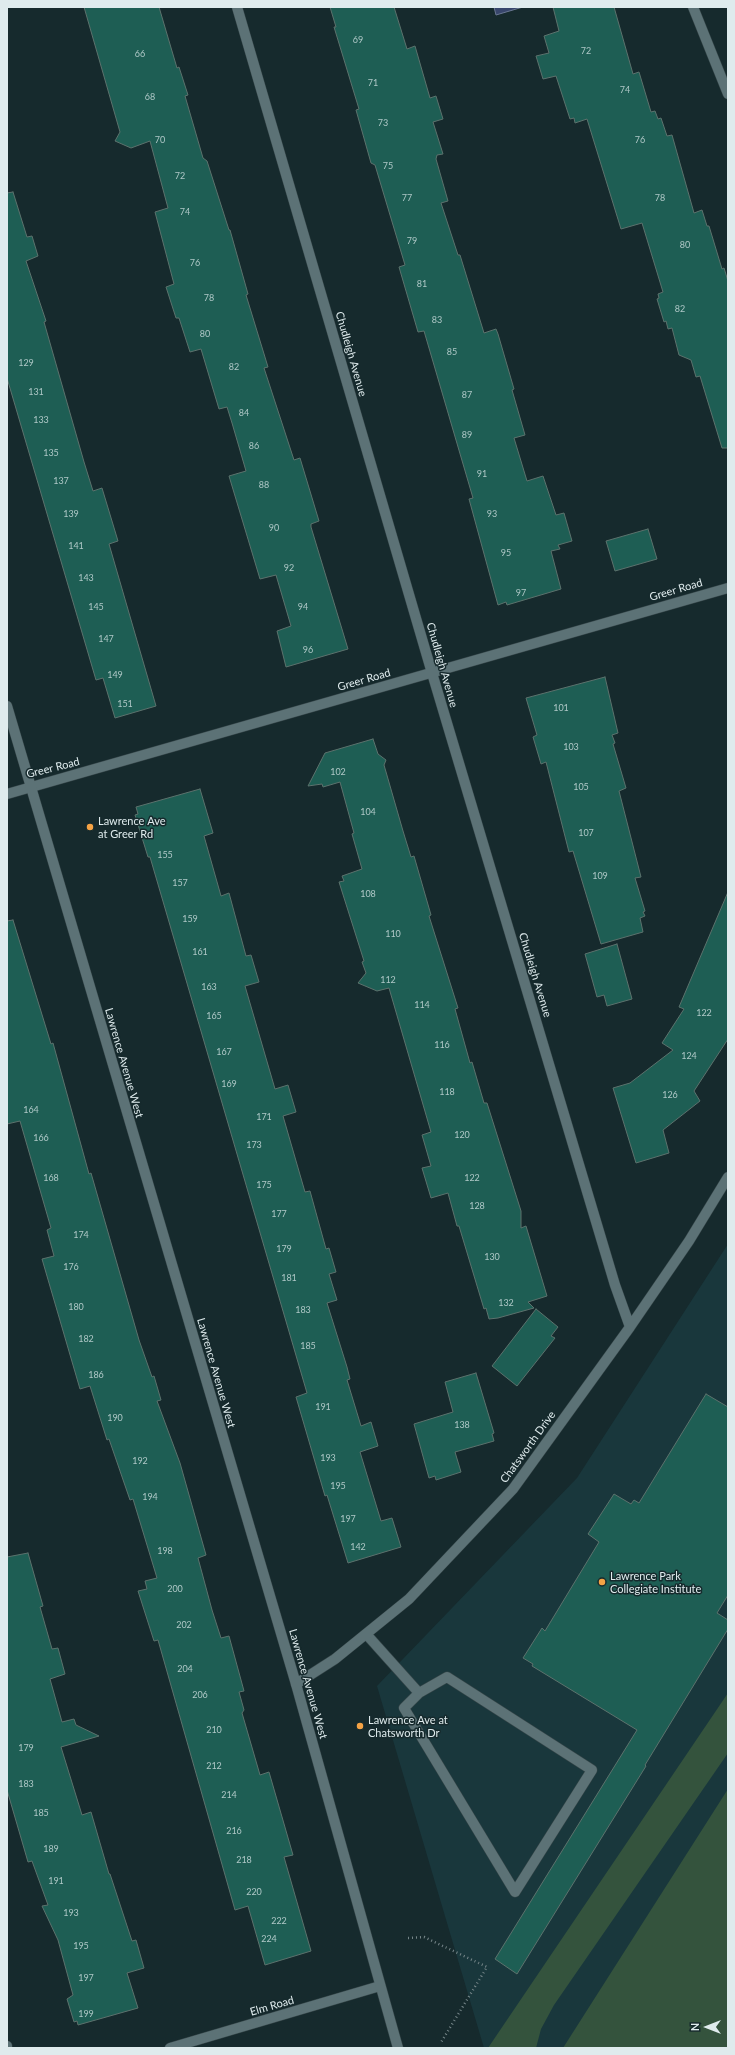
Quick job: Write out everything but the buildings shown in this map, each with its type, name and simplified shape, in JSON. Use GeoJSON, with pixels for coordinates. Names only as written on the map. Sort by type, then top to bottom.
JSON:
{"type":"FeatureCollection","features":[{"type":"Feature","properties":{"kind":"street","name":"Chudleigh Avenue"},"geometry":{"type":"LineString","coordinates":[[238,7],[432,673],[615,1285],[630,1327]]}},
{"type":"Feature","properties":{"kind":"street"},"geometry":{"type":"LineString","coordinates":[[693,7],[728,94]]}},
{"type":"Feature","properties":{"kind":"street","name":"Greer Road"},"geometry":{"type":"LineString","coordinates":[[7,794],[30,786],[90,771],[728,588]]}},
{"type":"Feature","properties":{"kind":"street","name":"Lawrence Avenue West"},"geometry":{"type":"LineString","coordinates":[[7,706],[296,1684],[398,2048]]}},
{"type":"Feature","properties":{"kind":"street","name":"Chatsworth Drive"},"geometry":{"type":"LineString","coordinates":[[296,1684],[335,1659],[367,1635],[413,1595],[513,1488],[630,1327],[689,1240],[728,1176]]}},
{"type":"Feature","properties":{"kind":"street"},"geometry":{"type":"LineString","coordinates":[[367,1635],[419,1693]]}},
{"type":"Feature","properties":{"kind":"street"},"geometry":{"type":"LineString","coordinates":[[446,1677],[592,1770],[515,1892],[404,1708],[419,1693],[446,1677]]}},
{"type":"Feature","properties":{"kind":"street","name":"Elm Road"},"geometry":{"type":"LineString","coordinates":[[170,2048],[380,1986]]}},
{"type":"Feature","properties":{"kind":"path"},"geometry":{"type":"LineString","coordinates":[[408,1938],[424,1938],[487,1967],[440,2044]]}},
{"type":"Feature","properties":{"kind":"shaded area","name":"Lawrence Park Collegiate Institute"},"geometry":{"type":"Polygon","coordinates":[[[728,1244],[728,2048],[484,2048],[377,1686],[577,1478],[728,1244]]]}},
{"type":"Feature","properties":{"kind":"green space"},"geometry":{"type":"Polygon","coordinates":[[[728,1693],[728,1753],[554,2005],[541,2029],[536,2048],[488,2048],[728,1693]]]}},
{"type":"Feature","properties":{"kind":"green space"},"geometry":{"type":"Polygon","coordinates":[[[728,1789],[728,2048],[563,2048],[728,1789]]]}},
{"type":"Feature","properties":{"kind":"water"},"geometry":{"type":"Polygon","coordinates":[[[494,7],[523,7],[496,15],[494,7]]]}},
{"type":"Feature","properties":{"kind":"place","name":"Lawrence Ave at Greer Rd"},"geometry":{"type":"Point","coordinates":[90,827]}},
{"type":"Feature","properties":{"kind":"place","name":"Lawrence Park Collegiate Institute"},"geometry":{"type":"Point","coordinates":[602,1582]}},
{"type":"Feature","properties":{"kind":"place","name":"Lawrence Ave at Chatsworth Dr"},"geometry":{"type":"Point","coordinates":[360,1726]}}]}
